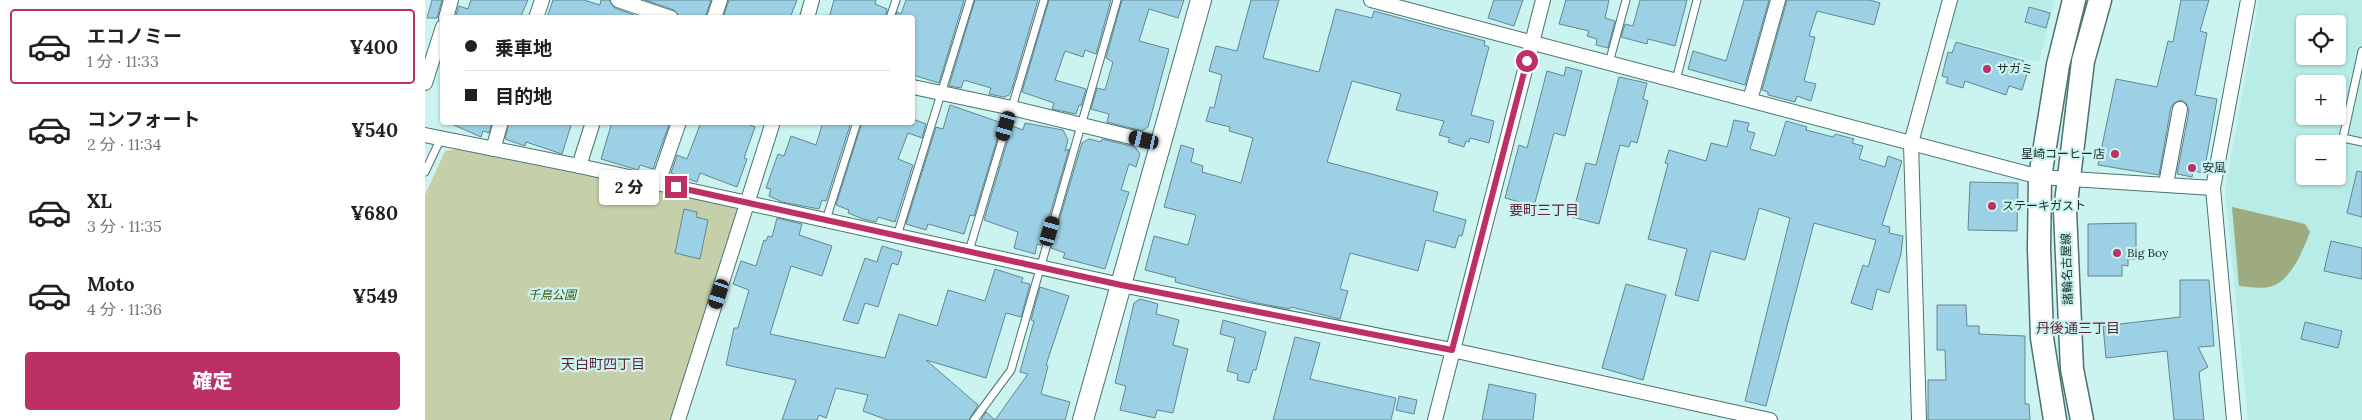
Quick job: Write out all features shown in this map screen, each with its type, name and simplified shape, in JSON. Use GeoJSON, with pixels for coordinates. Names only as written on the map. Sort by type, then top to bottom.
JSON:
{"type":"FeatureCollection","features":[{"type":"Feature","properties":{"kind":"main road"},"geometry":{"type":"LineString","coordinates":[[2055,420],[2042,338],[2039,248],[2040,177],[2059,64],[2074,0]]}},
{"type":"Feature","properties":{"kind":"main road","name":"諸輪名古屋線"},"geometry":{"type":"LineString","coordinates":[[2082,420],[2071,369],[2065,211],[2083,61],[2099,0]]}},
{"type":"Feature","properties":{"kind":"street"},"geometry":{"type":"LineString","coordinates":[[446,15],[451,0]]}},
{"type":"Feature","properties":{"kind":"street"},"geometry":{"type":"LineString","coordinates":[[537,15],[542,0]]}},
{"type":"Feature","properties":{"kind":"street"},"geometry":{"type":"LineString","coordinates":[[617,0],[631,7],[660,15]]}},
{"type":"Feature","properties":{"kind":"street"},"geometry":{"type":"LineString","coordinates":[[715,15],[720,0]]}},
{"type":"Feature","properties":{"kind":"street"},"geometry":{"type":"LineString","coordinates":[[808,15],[813,0]]}},
{"type":"Feature","properties":{"kind":"street"},"geometry":{"type":"LineString","coordinates":[[1083,420],[1201,0]]}},
{"type":"Feature","properties":{"kind":"street"},"geometry":{"type":"LineString","coordinates":[[1371,0],[2040,177],[2213,188]]}},
{"type":"Feature","properties":{"kind":"street"},"geometry":{"type":"LineString","coordinates":[[1435,420],[1543,0]]}},
{"type":"Feature","properties":{"kind":"street"},"geometry":{"type":"LineString","coordinates":[[1750,100],[1777,0]]}},
{"type":"Feature","properties":{"kind":"street"},"geometry":{"type":"LineString","coordinates":[[1919,420],[1911,143],[1950,0]]}},
{"type":"Feature","properties":{"kind":"street"},"geometry":{"type":"LineString","coordinates":[[2235,420],[2213,188],[2248,0]]}},
{"type":"Feature","properties":{"kind":"street"},"geometry":{"type":"LineString","coordinates":[[425,83],[440,36]]}},
{"type":"Feature","properties":{"kind":"street"},"geometry":{"type":"LineString","coordinates":[[915,88],[1012,108],[1160,144]]}},
{"type":"Feature","properties":{"kind":"street"},"geometry":{"type":"LineString","coordinates":[[2165,184],[2180,109]]}},
{"type":"Feature","properties":{"kind":"street"},"geometry":{"type":"LineString","coordinates":[[493,149],[500,125]]}},
{"type":"Feature","properties":{"kind":"street"},"geometry":{"type":"LineString","coordinates":[[579,166],[592,125]]}},
{"type":"Feature","properties":{"kind":"street"},"geometry":{"type":"LineString","coordinates":[[659,183],[678,125]]}},
{"type":"Feature","properties":{"kind":"street"},"geometry":{"type":"LineString","coordinates":[[678,420],[772,125]]}},
{"type":"Feature","properties":{"kind":"street"},"geometry":{"type":"LineString","coordinates":[[425,135],[659,183],[1121,285],[1452,350],[1770,420]]}},
{"type":"Feature","properties":{"kind":"lane"},"geometry":{"type":"LineString","coordinates":[[891,15],[896,0]]}},
{"type":"Feature","properties":{"kind":"lane"},"geometry":{"type":"LineString","coordinates":[[897,236],[970,0]]}},
{"type":"Feature","properties":{"kind":"lane"},"geometry":{"type":"LineString","coordinates":[[969,251],[1044,0]]}},
{"type":"Feature","properties":{"kind":"lane"},"geometry":{"type":"LineString","coordinates":[[973,420],[1011,370],[1117,0]]}},
{"type":"Feature","properties":{"kind":"lane"},"geometry":{"type":"LineString","coordinates":[[1609,63],[1626,0]]}},
{"type":"Feature","properties":{"kind":"lane"},"geometry":{"type":"LineString","coordinates":[[1676,80],[1697,0]]}},
{"type":"Feature","properties":{"kind":"lane"},"geometry":{"type":"LineString","coordinates":[[2362,51],[2343,138],[2362,142]]}},
{"type":"Feature","properties":{"kind":"lane"},"geometry":{"type":"LineString","coordinates":[[826,220],[856,125]]}},
{"type":"Feature","properties":{"kind":"lane"},"geometry":{"type":"LineString","coordinates":[[425,172],[441,138]]}},
{"type":"Feature","properties":{"kind":"shaded area"},"geometry":{"type":"Polygon","coordinates":[[[1958,0],[2055,0],[2039,62],[1947,38],[1958,0]]]}},
{"type":"Feature","properties":{"kind":"shaded area"},"geometry":{"type":"Polygon","coordinates":[[[2259,0],[2362,0],[2362,420],[2248,420],[2225,190],[2259,0]]]}},
{"type":"Feature","properties":{"kind":"green space","name":"千鳥公園"},"geometry":{"type":"Polygon","coordinates":[[[457,149],[733,206],[740,213],[671,420],[425,420],[425,195],[445,151],[457,149]]]}},
{"type":"Feature","properties":{"kind":"green space"},"geometry":{"type":"Polygon","coordinates":[[[2232,207],[2305,224],[2310,232],[2301,254],[2292,269],[2275,285],[2262,288],[2239,286],[2232,207]]]}},
{"type":"Feature","properties":{"kind":"building"},"geometry":{"type":"Polygon","coordinates":[[[432,0],[442,0],[437,18],[427,18],[432,0]]]}},
{"type":"Feature","properties":{"kind":"building"},"geometry":{"type":"Polygon","coordinates":[[[471,0],[528,0],[521,15],[456,15],[459,6],[468,9],[471,0]]]}},
{"type":"Feature","properties":{"kind":"building"},"geometry":{"type":"Polygon","coordinates":[[[553,0],[584,0],[600,5],[601,0],[609,0],[615,8],[634,15],[548,15],[553,0]]]}},
{"type":"Feature","properties":{"kind":"building"},"geometry":{"type":"Polygon","coordinates":[[[645,0],[711,0],[706,15],[678,15],[674,10],[645,0]]]}},
{"type":"Feature","properties":{"kind":"building"},"geometry":{"type":"Polygon","coordinates":[[[729,0],[797,0],[791,15],[724,15],[729,0]]]}},
{"type":"Feature","properties":{"kind":"building"},"geometry":{"type":"Polygon","coordinates":[[[834,0],[876,0],[875,4],[887,9],[886,15],[830,15],[834,0]]]}},
{"type":"Feature","properties":{"kind":"building"},"geometry":{"type":"Polygon","coordinates":[[[906,0],[964,0],[939,83],[915,76],[915,15],[896,15],[897,12],[901,14],[906,0]]]}},
{"type":"Feature","properties":{"kind":"building"},"geometry":{"type":"Polygon","coordinates":[[[975,0],[1038,0],[1012,88],[1009,95],[1004,97],[989,94],[991,88],[964,80],[961,88],[949,86],[975,0]]]}},
{"type":"Feature","properties":{"kind":"building"},"geometry":{"type":"Polygon","coordinates":[[[1049,0],[1111,0],[1096,54],[1085,50],[1083,57],[1065,51],[1055,80],[1086,89],[1081,106],[1079,105],[1076,114],[1052,109],[1054,103],[1022,92],[1049,0]]]}},
{"type":"Feature","properties":{"kind":"building"},"geometry":{"type":"Polygon","coordinates":[[[1122,0],[1184,0],[1178,18],[1149,9],[1139,41],[1169,49],[1148,127],[1142,131],[1107,122],[1109,114],[1091,109],[1097,88],[1105,90],[1113,62],[1106,58],[1122,0]]]}},
{"type":"Feature","properties":{"kind":"building"},"geometry":{"type":"Polygon","coordinates":[[[1251,0],[1279,0],[1263,58],[1319,72],[1336,9],[1372,18],[1374,11],[1485,41],[1484,45],[1489,47],[1471,115],[1494,121],[1489,143],[1470,138],[1469,142],[1466,141],[1464,147],[1448,142],[1450,138],[1439,135],[1444,121],[1396,110],[1401,94],[1352,81],[1327,162],[1438,192],[1433,211],[1466,220],[1462,236],[1459,235],[1455,248],[1426,240],[1418,271],[1350,253],[1340,289],[1348,291],[1340,319],[1291,307],[1290,309],[1257,303],[1175,282],[1176,278],[1145,270],[1154,236],[1188,245],[1196,215],[1164,207],[1181,145],[1194,149],[1191,162],[1203,166],[1202,172],[1241,183],[1253,138],[1229,131],[1230,127],[1206,121],[1210,107],[1214,108],[1222,75],[1209,71],[1216,46],[1237,51],[1251,0]]]}},
{"type":"Feature","properties":{"kind":"building"},"geometry":{"type":"Polygon","coordinates":[[[1494,0],[1523,0],[1514,26],[1488,18],[1494,0]]]}},
{"type":"Feature","properties":{"kind":"building"},"geometry":{"type":"Polygon","coordinates":[[[1566,0],[1609,0],[1605,18],[1615,21],[1608,48],[1596,45],[1597,39],[1587,36],[1589,31],[1559,24],[1566,0]]]}},
{"type":"Feature","properties":{"kind":"building"},"geometry":{"type":"Polygon","coordinates":[[[1640,0],[1687,0],[1675,46],[1648,39],[1647,44],[1621,37],[1625,24],[1633,26],[1640,0]]]}},
{"type":"Feature","properties":{"kind":"building"},"geometry":{"type":"Polygon","coordinates":[[[1744,0],[1769,0],[1745,85],[1688,69],[1693,51],[1726,61],[1744,0]]]}},
{"type":"Feature","properties":{"kind":"building"},"geometry":{"type":"Polygon","coordinates":[[[1787,0],[1870,0],[1880,3],[1874,25],[1817,11],[1809,36],[1815,37],[1804,81],[1816,84],[1811,101],[1797,96],[1795,102],[1768,95],[1768,92],[1762,90],[1787,0]]]}},
{"type":"Feature","properties":{"kind":"building"},"geometry":{"type":"Polygon","coordinates":[[[2181,0],[2209,0],[2200,31],[2207,33],[2195,95],[2217,99],[2204,173],[2193,171],[2192,177],[2177,174],[2189,111],[2186,103],[2181,100],[2174,103],[2171,107],[2159,175],[2098,165],[2116,79],[2157,87],[2168,41],[2173,42],[2181,0]]]}},
{"type":"Feature","properties":{"kind":"building"},"geometry":{"type":"Polygon","coordinates":[[[2029,7],[2050,13],[2046,28],[2025,22],[2029,7]]]}},
{"type":"Feature","properties":{"kind":"building"},"geometry":{"type":"Polygon","coordinates":[[[1956,42],[2024,61],[2023,66],[2029,68],[2022,90],[2009,86],[2006,95],[1965,81],[1963,88],[1946,83],[1948,78],[1942,76],[1948,52],[1952,53],[1956,42]]]}},
{"type":"Feature","properties":{"kind":"building"},"geometry":{"type":"Polygon","coordinates":[[[1566,67],[1582,71],[1565,136],[1554,133],[1534,206],[1505,198],[1519,145],[1527,148],[1547,71],[1564,76],[1566,67]]]}},
{"type":"Feature","properties":{"kind":"building"},"geometry":{"type":"Polygon","coordinates":[[[1619,77],[1647,83],[1643,99],[1648,101],[1637,143],[1631,141],[1629,147],[1620,145],[1599,224],[1572,217],[1586,163],[1596,165],[1619,77]]]}},
{"type":"Feature","properties":{"kind":"building"},"geometry":{"type":"Polygon","coordinates":[[[950,105],[1002,123],[974,216],[970,215],[964,234],[928,224],[926,230],[906,224],[936,127],[943,129],[950,105]]]}},
{"type":"Feature","properties":{"kind":"building"},"geometry":{"type":"Polygon","coordinates":[[[915,120],[926,124],[922,138],[908,133],[898,159],[913,165],[895,222],[878,217],[876,222],[863,219],[848,213],[849,210],[836,205],[861,125],[915,125],[915,120]]]}},
{"type":"Feature","properties":{"kind":"building"},"geometry":{"type":"Polygon","coordinates":[[[1734,120],[1749,123],[1747,131],[1755,133],[1750,149],[1775,156],[1786,121],[1807,127],[1806,130],[1833,137],[1835,134],[1854,139],[1852,143],[1863,146],[1859,159],[1885,167],[1888,156],[1902,161],[1882,225],[1890,227],[1889,233],[1903,236],[1901,254],[1889,293],[1877,289],[1872,310],[1851,303],[1863,265],[1868,267],[1876,240],[1814,223],[1766,406],[1745,401],[1790,218],[1759,208],[1745,260],[1711,251],[1698,301],[1675,295],[1687,249],[1648,239],[1668,164],[1665,163],[1669,150],[1706,161],[1711,143],[1727,147],[1734,120]]]}},
{"type":"Feature","properties":{"kind":"building"},"geometry":{"type":"Polygon","coordinates":[[[1025,123],[1063,130],[1068,140],[1065,151],[1069,149],[1041,245],[1037,244],[1035,254],[1014,248],[1018,232],[984,220],[1012,126],[1023,130],[1025,123]]]}},
{"type":"Feature","properties":{"kind":"building"},"geometry":{"type":"Polygon","coordinates":[[[454,125],[491,125],[489,133],[483,131],[481,137],[454,125]]]}},
{"type":"Feature","properties":{"kind":"building"},"geometry":{"type":"Polygon","coordinates":[[[508,125],[571,125],[562,154],[526,142],[525,146],[505,139],[508,125]]]}},
{"type":"Feature","properties":{"kind":"building"},"geometry":{"type":"Polygon","coordinates":[[[611,125],[669,125],[653,169],[640,165],[638,170],[601,159],[611,125]]]}},
{"type":"Feature","properties":{"kind":"building"},"geometry":{"type":"Polygon","coordinates":[[[700,125],[750,125],[755,127],[744,158],[747,159],[737,187],[700,173],[697,182],[671,173],[677,155],[687,159],[700,125]]]}},
{"type":"Feature","properties":{"kind":"building"},"geometry":{"type":"Polygon","coordinates":[[[822,125],[850,125],[826,201],[822,200],[819,209],[782,202],[769,196],[771,189],[766,188],[778,154],[784,156],[791,136],[816,145],[822,125]]]}},
{"type":"Feature","properties":{"kind":"building"},"geometry":{"type":"Polygon","coordinates":[[[1089,139],[1101,142],[1102,139],[1135,147],[1140,154],[1136,167],[1129,164],[1121,190],[1129,192],[1105,269],[1063,258],[1065,253],[1051,248],[1082,143],[1089,139]]]}},
{"type":"Feature","properties":{"kind":"building"},"geometry":{"type":"Polygon","coordinates":[[[2357,171],[2362,172],[2362,217],[2347,213],[2357,171]]]}},
{"type":"Feature","properties":{"kind":"building"},"geometry":{"type":"Polygon","coordinates":[[[1970,182],[2018,183],[2017,231],[1968,230],[1970,182]]]}},
{"type":"Feature","properties":{"kind":"building"},"geometry":{"type":"Polygon","coordinates":[[[684,209],[697,212],[696,217],[708,220],[700,259],[675,253],[684,209]]]}},
{"type":"Feature","properties":{"kind":"building"},"geometry":{"type":"Polygon","coordinates":[[[777,218],[802,224],[799,235],[832,246],[822,276],[791,266],[770,334],[885,358],[899,314],[937,326],[948,290],[985,301],[995,269],[1023,278],[1021,282],[1030,284],[1021,317],[1006,313],[986,378],[926,360],[978,405],[969,420],[887,420],[863,411],[868,395],[836,388],[826,418],[819,415],[817,420],[782,420],[796,380],[726,365],[734,328],[738,328],[749,290],[733,284],[741,261],[756,266],[764,240],[766,241],[768,236],[772,237],[777,218]]]}},
{"type":"Feature","properties":{"kind":"building"},"geometry":{"type":"Polygon","coordinates":[[[2136,223],[2136,259],[2128,259],[2128,266],[2122,265],[2122,276],[2088,276],[2088,224],[2136,223]]]}},
{"type":"Feature","properties":{"kind":"building"},"geometry":{"type":"Polygon","coordinates":[[[2331,241],[2362,248],[2362,279],[2324,271],[2331,241]]]}},
{"type":"Feature","properties":{"kind":"building"},"geometry":{"type":"Polygon","coordinates":[[[882,246],[902,252],[898,265],[892,263],[878,307],[865,303],[858,324],[843,320],[865,258],[877,262],[882,246]]]}},
{"type":"Feature","properties":{"kind":"building"},"geometry":{"type":"Polygon","coordinates":[[[2180,280],[2209,280],[2214,346],[2198,347],[2208,367],[2199,372],[2204,420],[2174,420],[2167,351],[2106,358],[2103,326],[2180,317],[2180,280]]]}},
{"type":"Feature","properties":{"kind":"building"},"geometry":{"type":"Polygon","coordinates":[[[1626,284],[1666,295],[1643,380],[1602,368],[1626,284]]]}},
{"type":"Feature","properties":{"kind":"building"},"geometry":{"type":"Polygon","coordinates":[[[1040,287],[1069,296],[1046,365],[1048,366],[1041,394],[1070,402],[1065,420],[995,420],[1028,374],[1020,372],[1034,321],[1031,320],[1040,287]]]}},
{"type":"Feature","properties":{"kind":"building"},"geometry":{"type":"Polygon","coordinates":[[[1140,299],[1158,304],[1156,314],[1179,320],[1173,345],[1188,349],[1173,413],[1157,410],[1155,418],[1120,410],[1126,386],[1115,383],[1134,303],[1140,299]]]}},
{"type":"Feature","properties":{"kind":"building"},"geometry":{"type":"Polygon","coordinates":[[[1937,305],[1966,305],[1967,326],[1979,326],[1979,334],[2025,336],[2025,404],[2029,404],[2030,420],[1928,420],[1928,380],[1946,380],[1945,350],[1937,350],[1937,305]]]}},
{"type":"Feature","properties":{"kind":"building"},"geometry":{"type":"Polygon","coordinates":[[[1223,320],[1266,332],[1256,370],[1253,370],[1249,383],[1237,380],[1238,374],[1227,371],[1235,338],[1220,334],[1223,320]]]}},
{"type":"Feature","properties":{"kind":"building"},"geometry":{"type":"Polygon","coordinates":[[[2305,322],[2342,331],[2338,348],[2301,339],[2305,322]]]}},
{"type":"Feature","properties":{"kind":"building"},"geometry":{"type":"Polygon","coordinates":[[[1295,337],[1320,343],[1310,379],[1396,398],[1391,420],[1273,420],[1295,337]]]}},
{"type":"Feature","properties":{"kind":"building"},"geometry":{"type":"Polygon","coordinates":[[[1489,384],[1536,394],[1533,420],[1482,420],[1489,384]]]}},
{"type":"Feature","properties":{"kind":"building"},"geometry":{"type":"Polygon","coordinates":[[[1399,396],[1417,400],[1414,414],[1396,410],[1399,396]]]}},
{"type":"Feature","properties":{"kind":"building"},"geometry":{"type":"Polygon","coordinates":[[[986,412],[995,420],[981,420],[986,412]]]}},
{"type":"Feature","properties":{"kind":"place","name":"サガミ"},"geometry":{"type":"Point","coordinates":[1987,69]}},
{"type":"Feature","properties":{"kind":"place","name":"星崎コーヒー店"},"geometry":{"type":"Point","coordinates":[2115,154]}},
{"type":"Feature","properties":{"kind":"place","name":"安風"},"geometry":{"type":"Point","coordinates":[2192,168]}},
{"type":"Feature","properties":{"kind":"place","name":"ステーキガスト"},"geometry":{"type":"Point","coordinates":[1992,206]}},
{"type":"Feature","properties":{"kind":"place","name":"Big Boy"},"geometry":{"type":"Point","coordinates":[2117,253]}},
{"type":"Feature","properties":{"kind":"district","name":"要町三丁目"},"geometry":{"type":"Point","coordinates":[1544,210]}},
{"type":"Feature","properties":{"kind":"district","name":"丹後通三丁目"},"geometry":{"type":"Point","coordinates":[2078,328]}},
{"type":"Feature","properties":{"kind":"district","name":"天白町四丁目"},"geometry":{"type":"Point","coordinates":[603,364]}},
{"type":"Feature","properties":{"kind":"route"},"geometry":{"type":"LineString","coordinates":[[676,187],[1121,285],[1452,350],[1527,61]]}}]}
